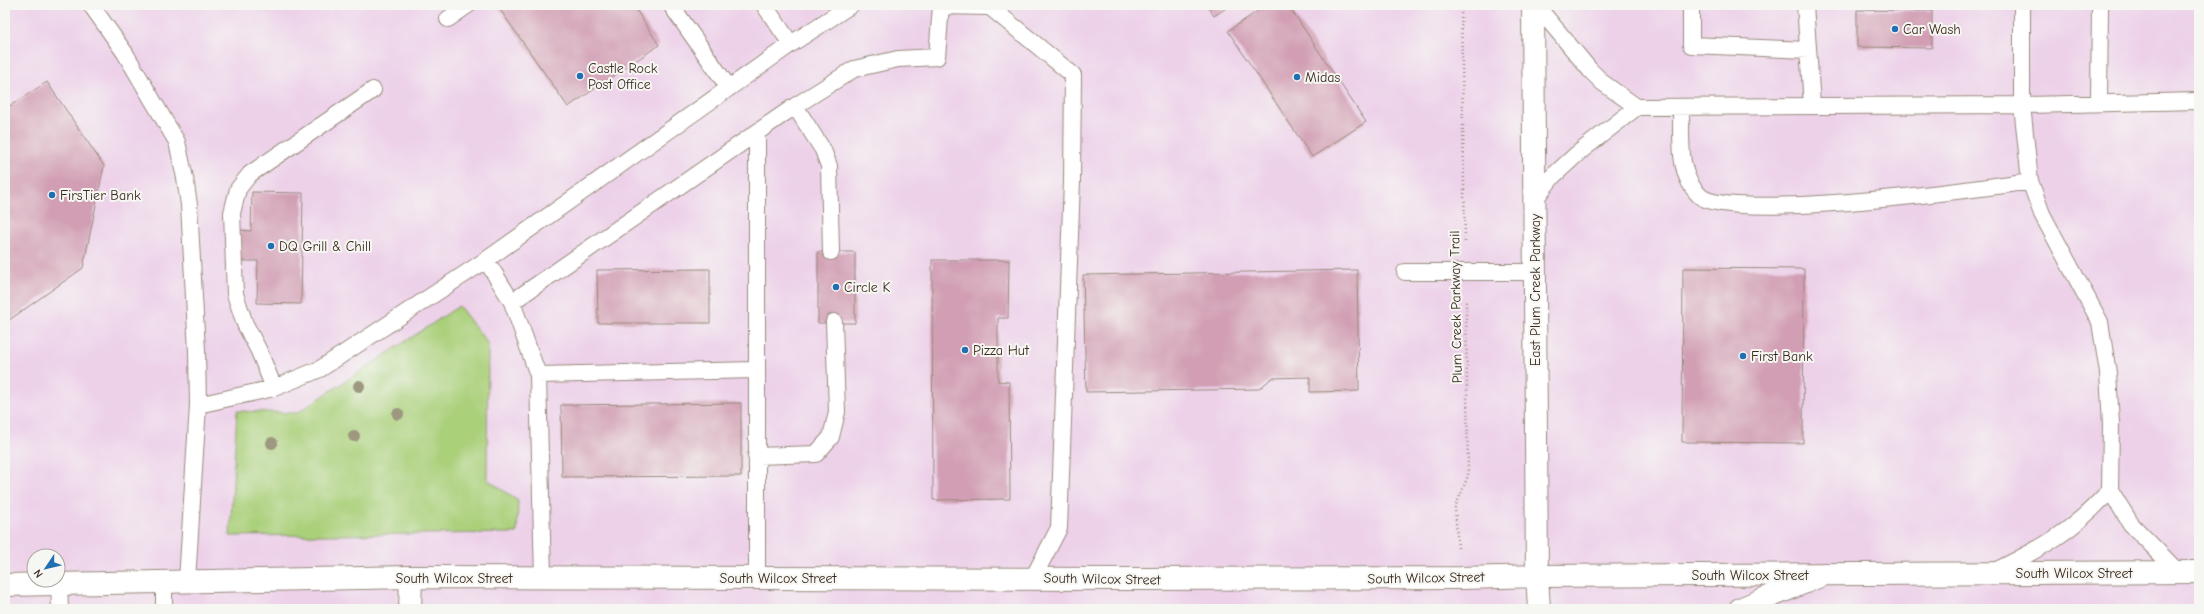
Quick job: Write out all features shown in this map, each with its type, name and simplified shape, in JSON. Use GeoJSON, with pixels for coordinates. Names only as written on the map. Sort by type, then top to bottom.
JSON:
{"type":"FeatureCollection","features":[{"type":"Feature","properties":{"kind":"main road","name":"East Plum Creek Parkway"},"geometry":{"type":"LineString","coordinates":[[1533,5],[1537,576],[1539,609]]}},
{"type":"Feature","properties":{"kind":"main road","name":"South Wilcox Street"},"geometry":{"type":"LineString","coordinates":[[66,584],[411,577],[1460,578],[1537,576],[2189,572]]}},
{"type":"Feature","properties":{"kind":"main road"},"geometry":{"type":"LineString","coordinates":[[1740,609],[1825,574]]}},
{"type":"Feature","properties":{"kind":"main road"},"geometry":{"type":"LineString","coordinates":[[410,609],[411,577]]}},
{"type":"Feature","properties":{"kind":"main road","name":"South Wilcox Street"},"geometry":{"type":"LineString","coordinates":[[5,585],[26,585]]}},
{"type":"Feature","properties":{"kind":"lane"},"geometry":{"type":"LineString","coordinates":[[91,5],[124,53],[177,142],[189,205],[198,405],[187,581]]}},
{"type":"Feature","properties":{"kind":"lane"},"geometry":{"type":"LineString","coordinates":[[448,19],[468,5]]}},
{"type":"Feature","properties":{"kind":"lane"},"geometry":{"type":"LineString","coordinates":[[671,5],[729,88]]}},
{"type":"Feature","properties":{"kind":"lane"},"geometry":{"type":"LineString","coordinates":[[764,5],[791,44]]}},
{"type":"Feature","properties":{"kind":"lane"},"geometry":{"type":"LineString","coordinates":[[198,405],[274,388],[320,369],[486,260],[791,44],[851,5]]}},
{"type":"Feature","properties":{"kind":"lane"},"geometry":{"type":"LineString","coordinates":[[512,302],[795,106],[854,69],[898,59],[937,57],[941,5],[990,8],[1073,75],[1072,181],[1059,528],[1033,578]]}},
{"type":"Feature","properties":{"kind":"lane"},"geometry":{"type":"LineString","coordinates":[[1536,5],[1590,70],[1603,83],[1637,107],[2022,105],[2100,102],[2199,102]]}},
{"type":"Feature","properties":{"kind":"lane"},"geometry":{"type":"LineString","coordinates":[[1691,5],[1691,45],[1808,50]]}},
{"type":"Feature","properties":{"kind":"lane"},"geometry":{"type":"LineString","coordinates":[[1805,5],[1812,105]]}},
{"type":"Feature","properties":{"kind":"lane"},"geometry":{"type":"LineString","coordinates":[[2022,5],[2022,105],[2030,180],[2042,214],[2100,322],[2108,373],[2111,424],[2110,490],[2131,524],[2189,572]]}},
{"type":"Feature","properties":{"kind":"lane"},"geometry":{"type":"LineString","coordinates":[[2100,5],[2100,102]]}},
{"type":"Feature","properties":{"kind":"lane"},"geometry":{"type":"LineString","coordinates":[[274,388],[260,351],[244,324],[235,294],[232,214],[238,189],[250,174],[373,90]]}},
{"type":"Feature","properties":{"kind":"lane"},"geometry":{"type":"LineString","coordinates":[[795,106],[823,150],[830,166],[831,252]]}},
{"type":"Feature","properties":{"kind":"lane"},"geometry":{"type":"LineString","coordinates":[[1535,199],[1553,176],[1577,154],[1637,107]]}},
{"type":"Feature","properties":{"kind":"lane"},"geometry":{"type":"LineString","coordinates":[[1681,107],[1682,163],[1690,183],[1701,196],[1715,203],[1791,205],[1949,193],[2030,180]]}},
{"type":"Feature","properties":{"kind":"lane"},"geometry":{"type":"LineString","coordinates":[[757,133],[757,578]]}},
{"type":"Feature","properties":{"kind":"lane"},"geometry":{"type":"LineString","coordinates":[[486,260],[512,302],[538,375],[543,578]]}},
{"type":"Feature","properties":{"kind":"lane"},"geometry":{"type":"LineString","coordinates":[[1405,272],[1466,274],[1535,272]]}},
{"type":"Feature","properties":{"kind":"lane"},"geometry":{"type":"LineString","coordinates":[[756,456],[816,454],[831,437],[837,412],[834,322]]}},
{"type":"Feature","properties":{"kind":"lane"},"geometry":{"type":"LineString","coordinates":[[538,375],[756,370]]}},
{"type":"Feature","properties":{"kind":"lane"},"geometry":{"type":"LineString","coordinates":[[1990,573],[2043,547],[2070,530],[2094,508],[2110,490]]}},
{"type":"Feature","properties":{"kind":"lane"},"geometry":{"type":"LineString","coordinates":[[164,582],[164,609]]}},
{"type":"Feature","properties":{"kind":"lane"},"geometry":{"type":"LineString","coordinates":[[59,588],[60,609]]}},
{"type":"Feature","properties":{"kind":"path","name":"Plum Creek Parkway Trail"},"geometry":{"type":"LineString","coordinates":[[1460,578],[1455,508],[1468,476],[1461,5]]}},
{"type":"Feature","properties":{"kind":"shaded area"},"geometry":{"type":"Polygon","coordinates":[[[5,5],[2199,5],[2199,609],[5,609],[5,5]]]}},
{"type":"Feature","properties":{"kind":"green space"},"geometry":{"type":"Polygon","coordinates":[[[459,306],[488,344],[487,479],[518,501],[517,533],[230,536],[237,411],[297,413],[459,306]]]}},
{"type":"Feature","properties":{"kind":"building","name":"Castle Rock Post Office"},"geometry":{"type":"Polygon","coordinates":[[[497,5],[633,5],[659,45],[568,107],[497,5]]]}},
{"type":"Feature","properties":{"kind":"building"},"geometry":{"type":"Polygon","coordinates":[[[1207,5],[1231,5],[1214,16],[1207,5]]]}},
{"type":"Feature","properties":{"kind":"building","name":"Midas"},"geometry":{"type":"Polygon","coordinates":[[[1267,5],[1288,5],[1366,122],[1312,157],[1228,31],[1267,5]]]}},
{"type":"Feature","properties":{"kind":"building","name":"Car Wash"},"geometry":{"type":"Polygon","coordinates":[[[1857,10],[1932,11],[1932,48],[1857,47],[1857,10]]]}},
{"type":"Feature","properties":{"kind":"building","name":"FirsTier Bank"},"geometry":{"type":"Polygon","coordinates":[[[47,82],[104,166],[83,268],[5,323],[5,109],[47,82]]]}},
{"type":"Feature","properties":{"kind":"building","name":"DQ Grill & Chill"},"geometry":{"type":"Polygon","coordinates":[[[252,192],[303,193],[301,304],[257,303],[258,261],[240,261],[240,230],[251,231],[252,192]]]}},
{"type":"Feature","properties":{"kind":"building","name":"Circle K"},"geometry":{"type":"Polygon","coordinates":[[[818,252],[855,252],[855,323],[818,323],[818,252]]]}},
{"type":"Feature","properties":{"kind":"building","name":"Pizza Hut"},"geometry":{"type":"Polygon","coordinates":[[[932,260],[1009,260],[1008,318],[998,318],[998,381],[1009,382],[1010,499],[933,500],[932,260]]]}},
{"type":"Feature","properties":{"kind":"building","name":"First Bank"},"geometry":{"type":"Polygon","coordinates":[[[1683,268],[1804,269],[1803,443],[1682,442],[1683,268]]]}},
{"type":"Feature","properties":{"kind":"building"},"geometry":{"type":"Polygon","coordinates":[[[710,269],[710,323],[598,323],[597,270],[710,269]]]}},
{"type":"Feature","properties":{"kind":"building"},"geometry":{"type":"Polygon","coordinates":[[[1357,270],[1359,391],[1310,392],[1310,377],[1272,378],[1259,389],[1086,392],[1083,275],[1357,270]]]}},
{"type":"Feature","properties":{"kind":"building"},"geometry":{"type":"Polygon","coordinates":[[[741,403],[741,476],[562,477],[561,405],[741,403]]]}},
{"type":"Feature","properties":{"kind":"place","name":"Car Wash"},"geometry":{"type":"Point","coordinates":[1895,29]}},
{"type":"Feature","properties":{"kind":"place","name":"Castle Rock Post Office"},"geometry":{"type":"Point","coordinates":[580,76]}},
{"type":"Feature","properties":{"kind":"place","name":"Midas"},"geometry":{"type":"Point","coordinates":[1297,77]}},
{"type":"Feature","properties":{"kind":"place","name":"FirsTier Bank"},"geometry":{"type":"Point","coordinates":[52,195]}},
{"type":"Feature","properties":{"kind":"place","name":"DQ Grill & Chill"},"geometry":{"type":"Point","coordinates":[271,246]}},
{"type":"Feature","properties":{"kind":"place","name":"Circle K"},"geometry":{"type":"Point","coordinates":[836,287]}},
{"type":"Feature","properties":{"kind":"place","name":"Pizza Hut"},"geometry":{"type":"Point","coordinates":[965,350]}},
{"type":"Feature","properties":{"kind":"place","name":"First Bank"},"geometry":{"type":"Point","coordinates":[1743,356]}}]}
